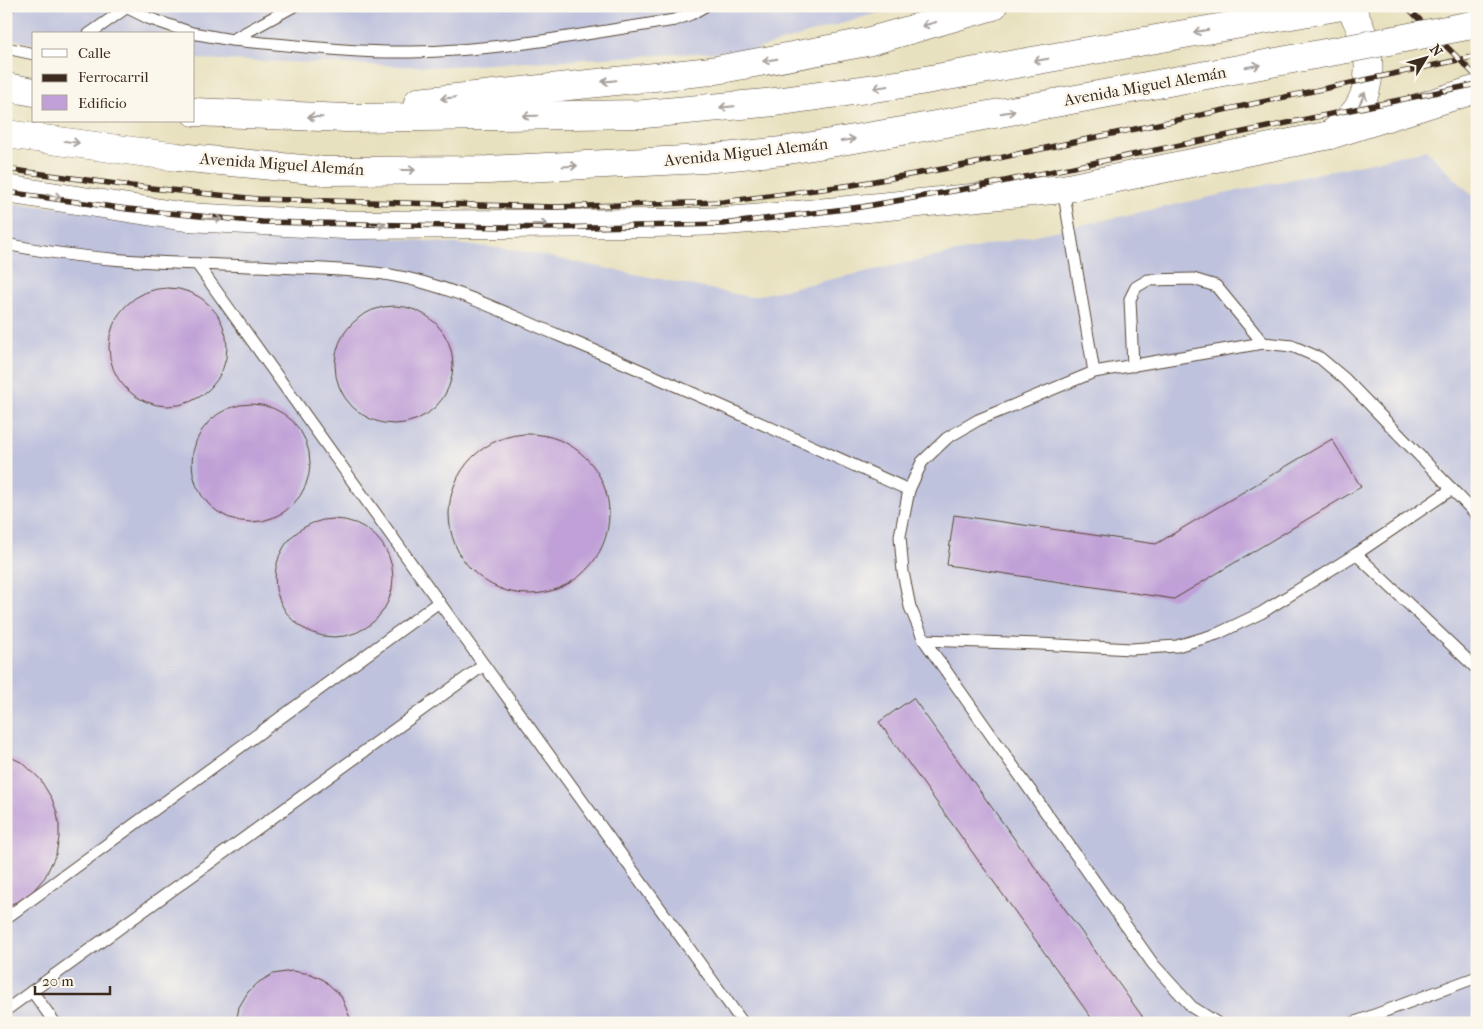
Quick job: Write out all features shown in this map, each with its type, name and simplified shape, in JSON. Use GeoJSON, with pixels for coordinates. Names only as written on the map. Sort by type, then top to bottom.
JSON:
{"type":"FeatureCollection","features":[{"type":"Feature","properties":{"kind":"main road"},"geometry":{"type":"LineString","coordinates":[[347,118],[424,101],[711,71],[867,42],[993,6]]}},
{"type":"Feature","properties":{"kind":"main road"},"geometry":{"type":"LineString","coordinates":[[195,112],[347,118],[644,114],[775,102],[903,84],[1342,7],[1356,16],[1368,56],[1369,76],[1365,93],[1357,110],[1330,135]]}},
{"type":"Feature","properties":{"kind":"main road","name":"Avenida Miguel Alemán"},"geometry":{"type":"LineString","coordinates":[[6,134],[178,157],[324,171],[488,170],[694,160],[782,151],[879,135],[1477,24]]}},
{"type":"Feature","properties":{"kind":"main road"},"geometry":{"type":"LineString","coordinates":[[6,87],[32,92]]}},
{"type":"Feature","properties":{"kind":"main road"},"geometry":{"type":"LineString","coordinates":[[6,189],[186,217],[345,225],[725,221],[1063,189],[1330,135],[1477,89]]}},
{"type":"Feature","properties":{"kind":"lane"},"geometry":{"type":"LineString","coordinates":[[232,40],[294,6]]}},
{"type":"Feature","properties":{"kind":"lane"},"geometry":{"type":"LineString","coordinates":[[195,34],[232,40],[367,51],[457,50],[507,46],[676,20],[705,6]]}},
{"type":"Feature","properties":{"kind":"lane"},"geometry":{"type":"LineString","coordinates":[[92,32],[125,7],[148,18],[189,32]]}},
{"type":"Feature","properties":{"kind":"lane"},"geometry":{"type":"LineString","coordinates":[[6,48],[32,54]]}},
{"type":"Feature","properties":{"kind":"lane"},"geometry":{"type":"LineString","coordinates":[[1063,189],[1094,372]]}},
{"type":"Feature","properties":{"kind":"lane"},"geometry":{"type":"LineString","coordinates":[[6,244],[104,259],[350,270],[391,275],[427,283],[467,297],[654,375],[909,490]]}},
{"type":"Feature","properties":{"kind":"lane"},"geometry":{"type":"LineString","coordinates":[[197,264],[743,1023]]}},
{"type":"Feature","properties":{"kind":"lane"},"geometry":{"type":"LineString","coordinates":[[1133,366],[1130,299],[1136,287],[1148,280],[1193,279],[1216,286],[1263,343]]}},
{"type":"Feature","properties":{"kind":"lane"},"geometry":{"type":"LineString","coordinates":[[1217,1023],[1192,1006],[1153,964],[924,640],[910,607],[903,572],[900,536],[909,490],[922,462],[947,438],[978,420],[1094,372],[1263,343],[1292,346],[1320,358],[1345,380],[1477,515]]}},
{"type":"Feature","properties":{"kind":"lane"},"geometry":{"type":"LineString","coordinates":[[924,640],[1131,649],[1177,646],[1217,634],[1261,613],[1356,554],[1452,489]]}},
{"type":"Feature","properties":{"kind":"lane"},"geometry":{"type":"LineString","coordinates":[[1356,554],[1477,669]]}},
{"type":"Feature","properties":{"kind":"lane"},"geometry":{"type":"LineString","coordinates":[[6,918],[439,602]]}},
{"type":"Feature","properties":{"kind":"lane"},"geometry":{"type":"LineString","coordinates":[[6,1010],[484,665]]}},
{"type":"Feature","properties":{"kind":"lane"},"geometry":{"type":"LineString","coordinates":[[1352,1023],[1477,977]]}},
{"type":"Feature","properties":{"kind":"lane"},"geometry":{"type":"LineString","coordinates":[[32,991],[55,1023]]}},
{"type":"Feature","properties":{"kind":"shaded area"},"geometry":{"type":"Polygon","coordinates":[[[6,6],[900,6],[754,50],[433,67],[195,59],[195,32],[32,32],[32,44],[6,38],[6,6]]]}},
{"type":"Feature","properties":{"kind":"shaded area"},"geometry":{"type":"Polygon","coordinates":[[[1426,150],[1477,200],[1477,1023],[6,1023],[6,203],[510,249],[750,297],[1426,150]]]}},
{"type":"Feature","properties":{"kind":"building"},"geometry":{"type":"Polygon","coordinates":[[[168,288],[191,292],[210,305],[223,324],[227,347],[223,370],[210,389],[191,402],[168,406],[145,402],[126,389],[113,370],[109,347],[113,324],[126,305],[145,292],[168,288]]]}},
{"type":"Feature","properties":{"kind":"building"},"geometry":{"type":"Polygon","coordinates":[[[394,306],[417,310],[436,323],[449,342],[453,365],[449,388],[436,407],[417,420],[394,424],[371,420],[352,407],[339,388],[335,365],[339,342],[352,323],[371,310],[394,306]]]}},
{"type":"Feature","properties":{"kind":"building"},"geometry":{"type":"Polygon","coordinates":[[[251,404],[274,408],[293,421],[306,440],[310,463],[306,486],[293,505],[274,518],[251,522],[228,518],[209,505],[196,486],[192,463],[196,440],[209,421],[228,408],[251,404]]]}},
{"type":"Feature","properties":{"kind":"building"},"geometry":{"type":"Polygon","coordinates":[[[537,434],[567,443],[586,457],[596,469],[603,483],[608,498],[608,530],[603,545],[596,559],[586,571],[574,581],[552,591],[537,594],[521,594],[506,591],[484,581],[462,559],[450,530],[449,506],[452,491],[462,469],[484,447],[513,435],[537,434]]]}},
{"type":"Feature","properties":{"kind":"building"},"geometry":{"type":"Polygon","coordinates":[[[1332,439],[1361,487],[1174,599],[947,565],[954,515],[1156,544],[1332,439]]]}},
{"type":"Feature","properties":{"kind":"building"},"geometry":{"type":"Polygon","coordinates":[[[334,519],[357,523],[376,536],[389,555],[393,578],[389,601],[376,620],[357,633],[334,637],[311,633],[292,620],[279,601],[275,578],[279,555],[292,536],[311,523],[334,519]]]}},
{"type":"Feature","properties":{"kind":"building"},"geometry":{"type":"Polygon","coordinates":[[[913,698],[1147,1023],[1095,1023],[879,722],[913,698]]]}},
{"type":"Feature","properties":{"kind":"building"},"geometry":{"type":"Polygon","coordinates":[[[6,755],[23,763],[40,779],[52,799],[57,813],[59,838],[56,854],[45,877],[33,891],[19,901],[6,906],[6,755]]]}},
{"type":"Feature","properties":{"kind":"building"},"geometry":{"type":"Polygon","coordinates":[[[292,971],[311,974],[324,980],[341,996],[351,1023],[236,1023],[239,1007],[248,992],[259,982],[273,974],[292,971]]]}},
{"type":"Feature","properties":{"kind":"railway"},"geometry":{"type":"LineString","coordinates":[[1406,6],[1477,77]]}},
{"type":"Feature","properties":{"kind":"railway"},"geometry":{"type":"LineString","coordinates":[[6,169],[131,186],[258,199],[553,207],[723,202],[852,185],[971,164],[1477,56]]}},
{"type":"Feature","properties":{"kind":"railway"},"geometry":{"type":"LineString","coordinates":[[6,192],[127,209],[262,222],[549,228],[723,224],[861,207],[976,187],[1477,84]]}}]}
